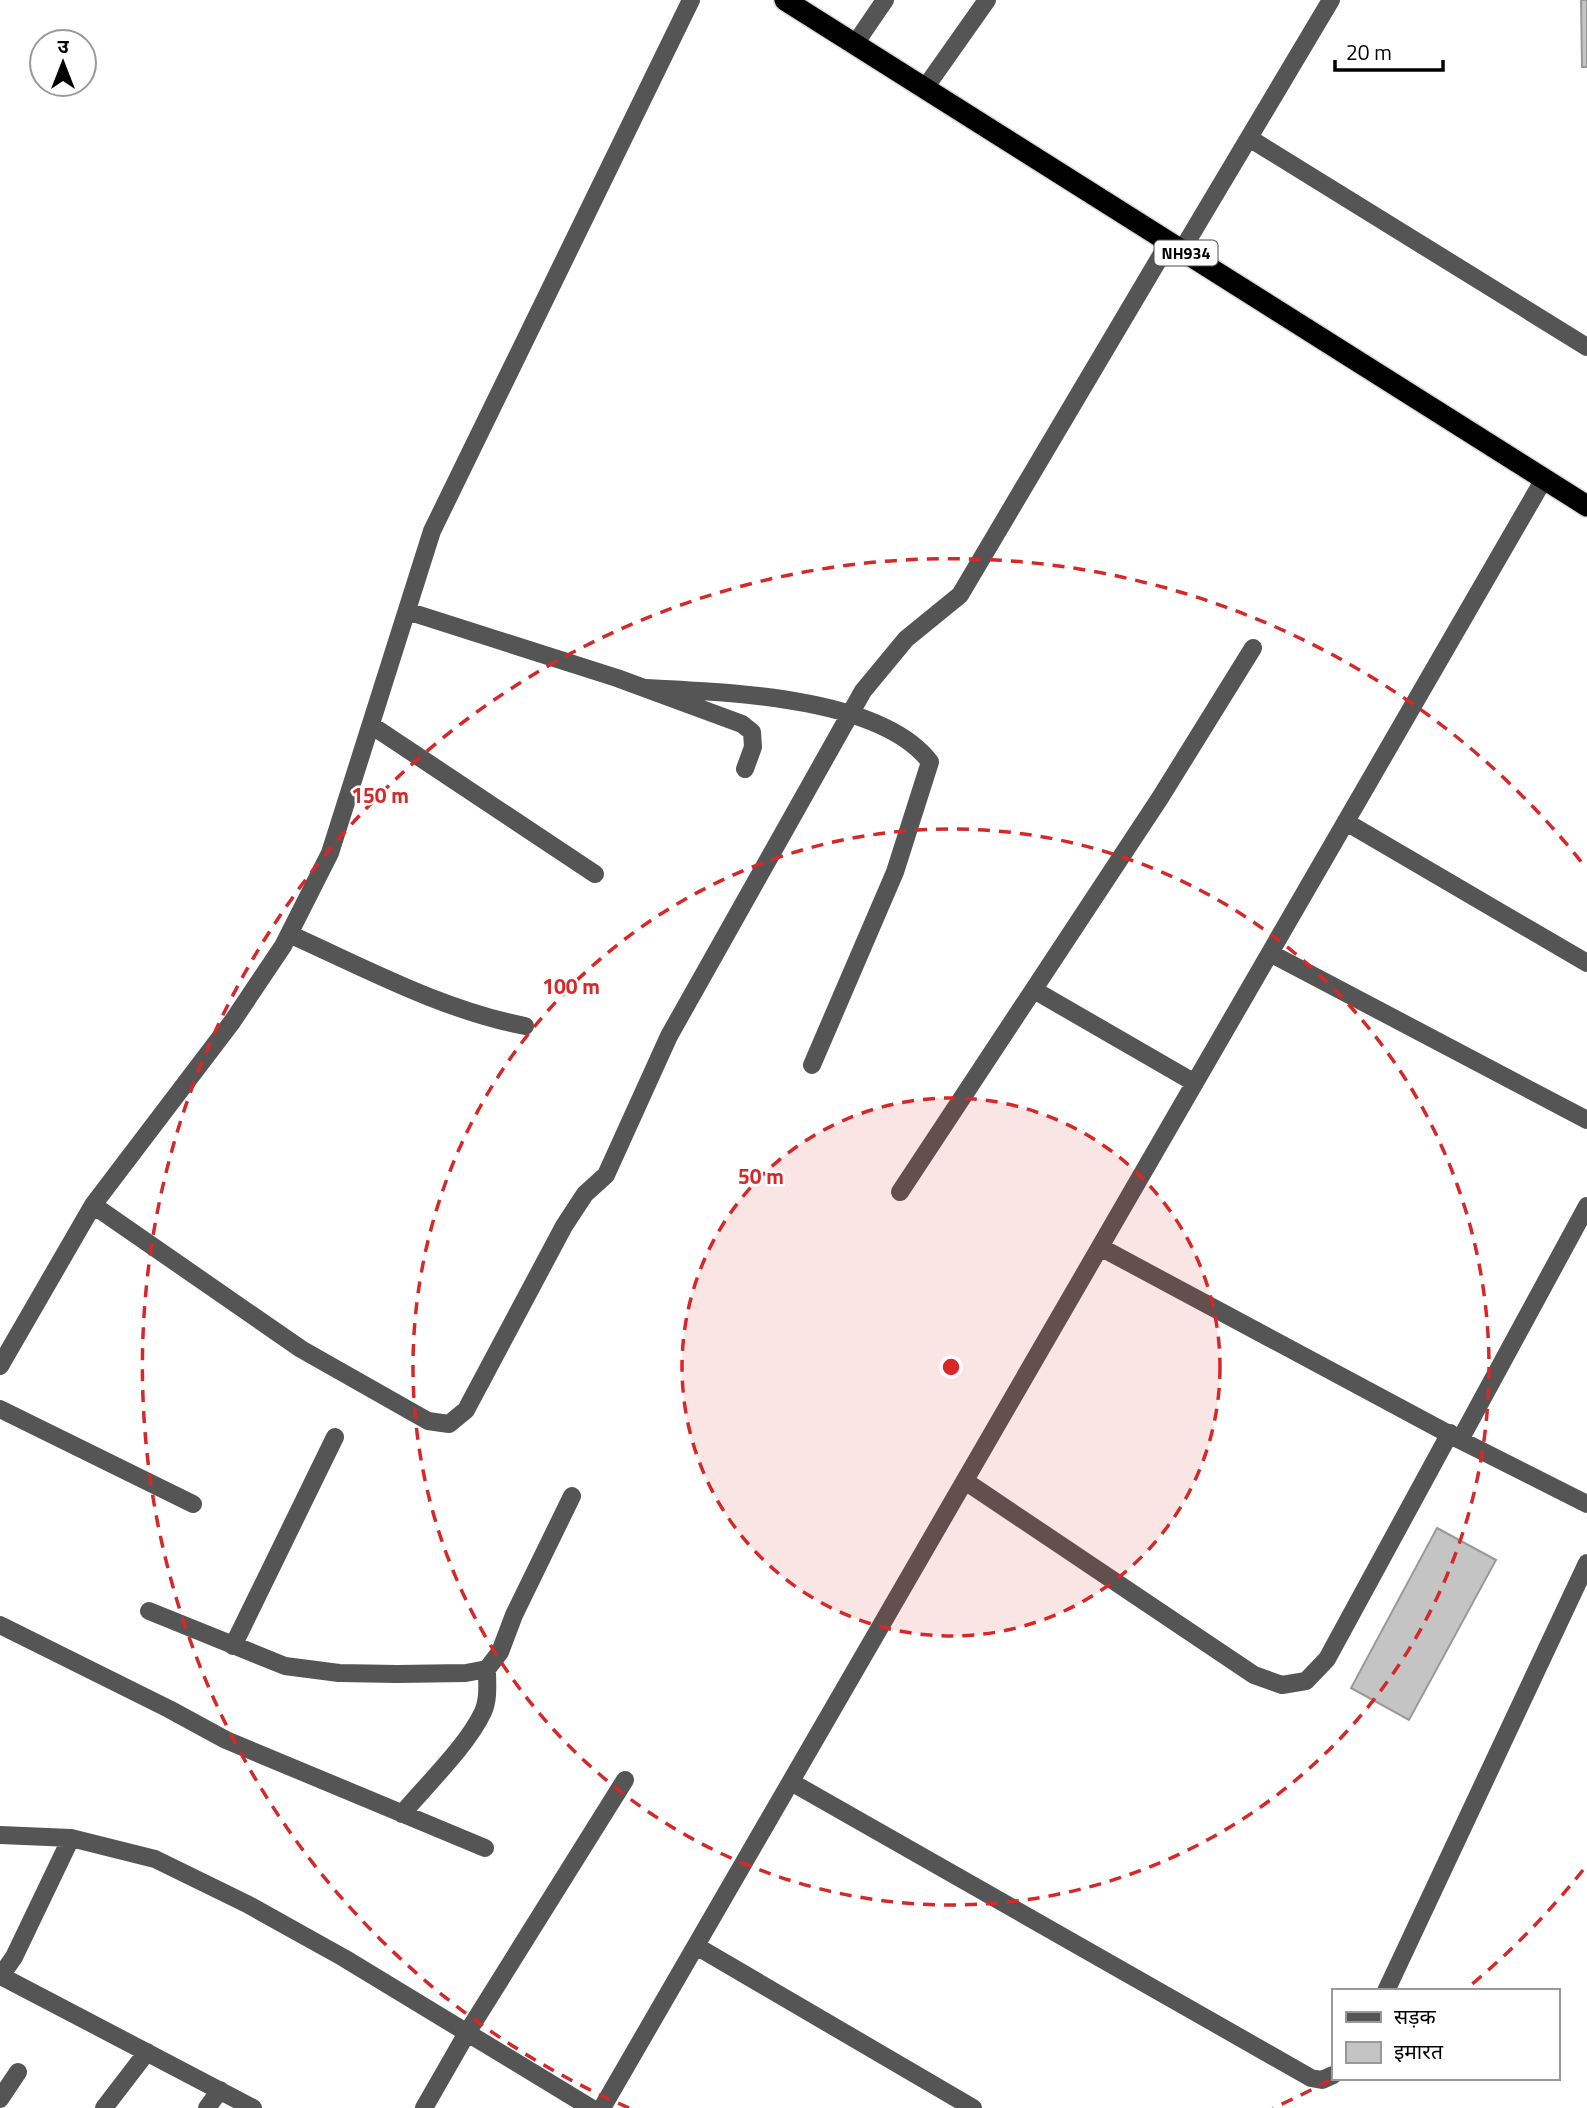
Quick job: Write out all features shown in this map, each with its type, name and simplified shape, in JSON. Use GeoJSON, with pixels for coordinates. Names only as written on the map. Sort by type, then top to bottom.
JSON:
{"type":"FeatureCollection","features":[{"type":"Feature","properties":{"kind":"highway","name":"NH934"},"geometry":{"type":"LineString","coordinates":[[785,0],[1587,506]]}},
{"type":"Feature","properties":{"kind":"street"},"geometry":{"type":"LineString","coordinates":[[0,1366],[93,1205],[232,1022],[289,934],[330,853],[432,531],[691,0]]}},
{"type":"Feature","properties":{"kind":"street"},"geometry":{"type":"LineString","coordinates":[[855,44],[885,0]]}},
{"type":"Feature","properties":{"kind":"street"},"geometry":{"type":"LineString","coordinates":[[925,88],[987,0]]}},
{"type":"Feature","properties":{"kind":"street"},"geometry":{"type":"LineString","coordinates":[[93,1205],[301,1349],[428,1421],[449,1424],[467,1410],[564,1226],[585,1194],[606,1175],[669,1036],[863,691],[906,639],[960,595],[1175,246],[1249,138],[1331,0]]}},
{"type":"Feature","properties":{"kind":"street"},"geometry":{"type":"LineString","coordinates":[[1249,138],[1587,347]]}},
{"type":"Feature","properties":{"kind":"street"},"geometry":{"type":"LineString","coordinates":[[602,2108],[1544,479]]}},
{"type":"Feature","properties":{"kind":"street"},"geometry":{"type":"LineString","coordinates":[[407,611],[646,688],[742,724],[752,732],[753,747],[745,769]]}},
{"type":"Feature","properties":{"kind":"street"},"geometry":{"type":"LineString","coordinates":[[900,1192],[1160,798],[1253,648]]}},
{"type":"Feature","properties":{"kind":"street"},"geometry":{"type":"LineString","coordinates":[[646,688],[750,694],[852,714],[902,736],[920,748],[930,762],[895,872],[811,1065]]}},
{"type":"Feature","properties":{"kind":"street"},"geometry":{"type":"LineString","coordinates":[[371,725],[595,874]]}},
{"type":"Feature","properties":{"kind":"street"},"geometry":{"type":"LineString","coordinates":[[1346,822],[1587,962]]}},
{"type":"Feature","properties":{"kind":"street"},"geometry":{"type":"LineString","coordinates":[[289,934],[438,1000],[500,1021],[525,1026]]}},
{"type":"Feature","properties":{"kind":"street"},"geometry":{"type":"LineString","coordinates":[[1270,953],[1587,1120]]}},
{"type":"Feature","properties":{"kind":"street"},"geometry":{"type":"LineString","coordinates":[[1034,990],[1195,1083]]}},
{"type":"Feature","properties":{"kind":"street"},"geometry":{"type":"LineString","coordinates":[[965,1481],[1254,1675],[1282,1685],[1306,1681],[1327,1659],[1587,1206]]}},
{"type":"Feature","properties":{"kind":"street"},"geometry":{"type":"LineString","coordinates":[[1100,1247],[1455,1437],[1587,1504]]}},
{"type":"Feature","properties":{"kind":"street"},"geometry":{"type":"LineString","coordinates":[[0,1409],[193,1504]]}},
{"type":"Feature","properties":{"kind":"street"},"geometry":{"type":"LineString","coordinates":[[233,1646],[335,1437]]}},
{"type":"Feature","properties":{"kind":"street"},"geometry":{"type":"LineString","coordinates":[[402,1814],[468,1735],[484,1710],[487,1669],[500,1651],[514,1615],[572,1496]]}},
{"type":"Feature","properties":{"kind":"street"},"geometry":{"type":"LineString","coordinates":[[1387,1989],[1587,1563]]}},
{"type":"Feature","properties":{"kind":"street"},"geometry":{"type":"LineString","coordinates":[[149,1611],[285,1667],[339,1673],[466,1673],[487,1669]]}},
{"type":"Feature","properties":{"kind":"street"},"geometry":{"type":"LineString","coordinates":[[0,1626],[226,1740],[485,1848]]}},
{"type":"Feature","properties":{"kind":"street"},"geometry":{"type":"LineString","coordinates":[[424,2108],[467,2033],[625,1780]]}},
{"type":"Feature","properties":{"kind":"street"},"geometry":{"type":"LineString","coordinates":[[791,1782],[1311,2078],[1322,2080],[1332,2075]]}},
{"type":"Feature","properties":{"kind":"street"},"geometry":{"type":"LineString","coordinates":[[0,1835],[71,1838],[155,1859],[247,1904],[344,1958],[591,2108]]}},
{"type":"Feature","properties":{"kind":"street"},"geometry":{"type":"LineString","coordinates":[[71,1838],[14,1957],[0,1976],[253,2108]]}},
{"type":"Feature","properties":{"kind":"street"},"geometry":{"type":"LineString","coordinates":[[696,1946],[974,2108]]}},
{"type":"Feature","properties":{"kind":"street"},"geometry":{"type":"LineString","coordinates":[[104,2108],[147,2052]]}},
{"type":"Feature","properties":{"kind":"street"},"geometry":{"type":"LineString","coordinates":[[0,2099],[18,2072]]}},
{"type":"Feature","properties":{"kind":"street"},"geometry":{"type":"LineString","coordinates":[[207,2108],[220,2090]]}},
{"type":"Feature","properties":{"kind":"building"},"geometry":{"type":"Polygon","coordinates":[[[1581,0],[1587,0],[1587,67],[1582,67],[1581,0]]]}},
{"type":"Feature","properties":{"kind":"building"},"geometry":{"type":"Polygon","coordinates":[[[1437,1528],[1496,1560],[1409,1720],[1351,1688],[1437,1528]]]}}]}
